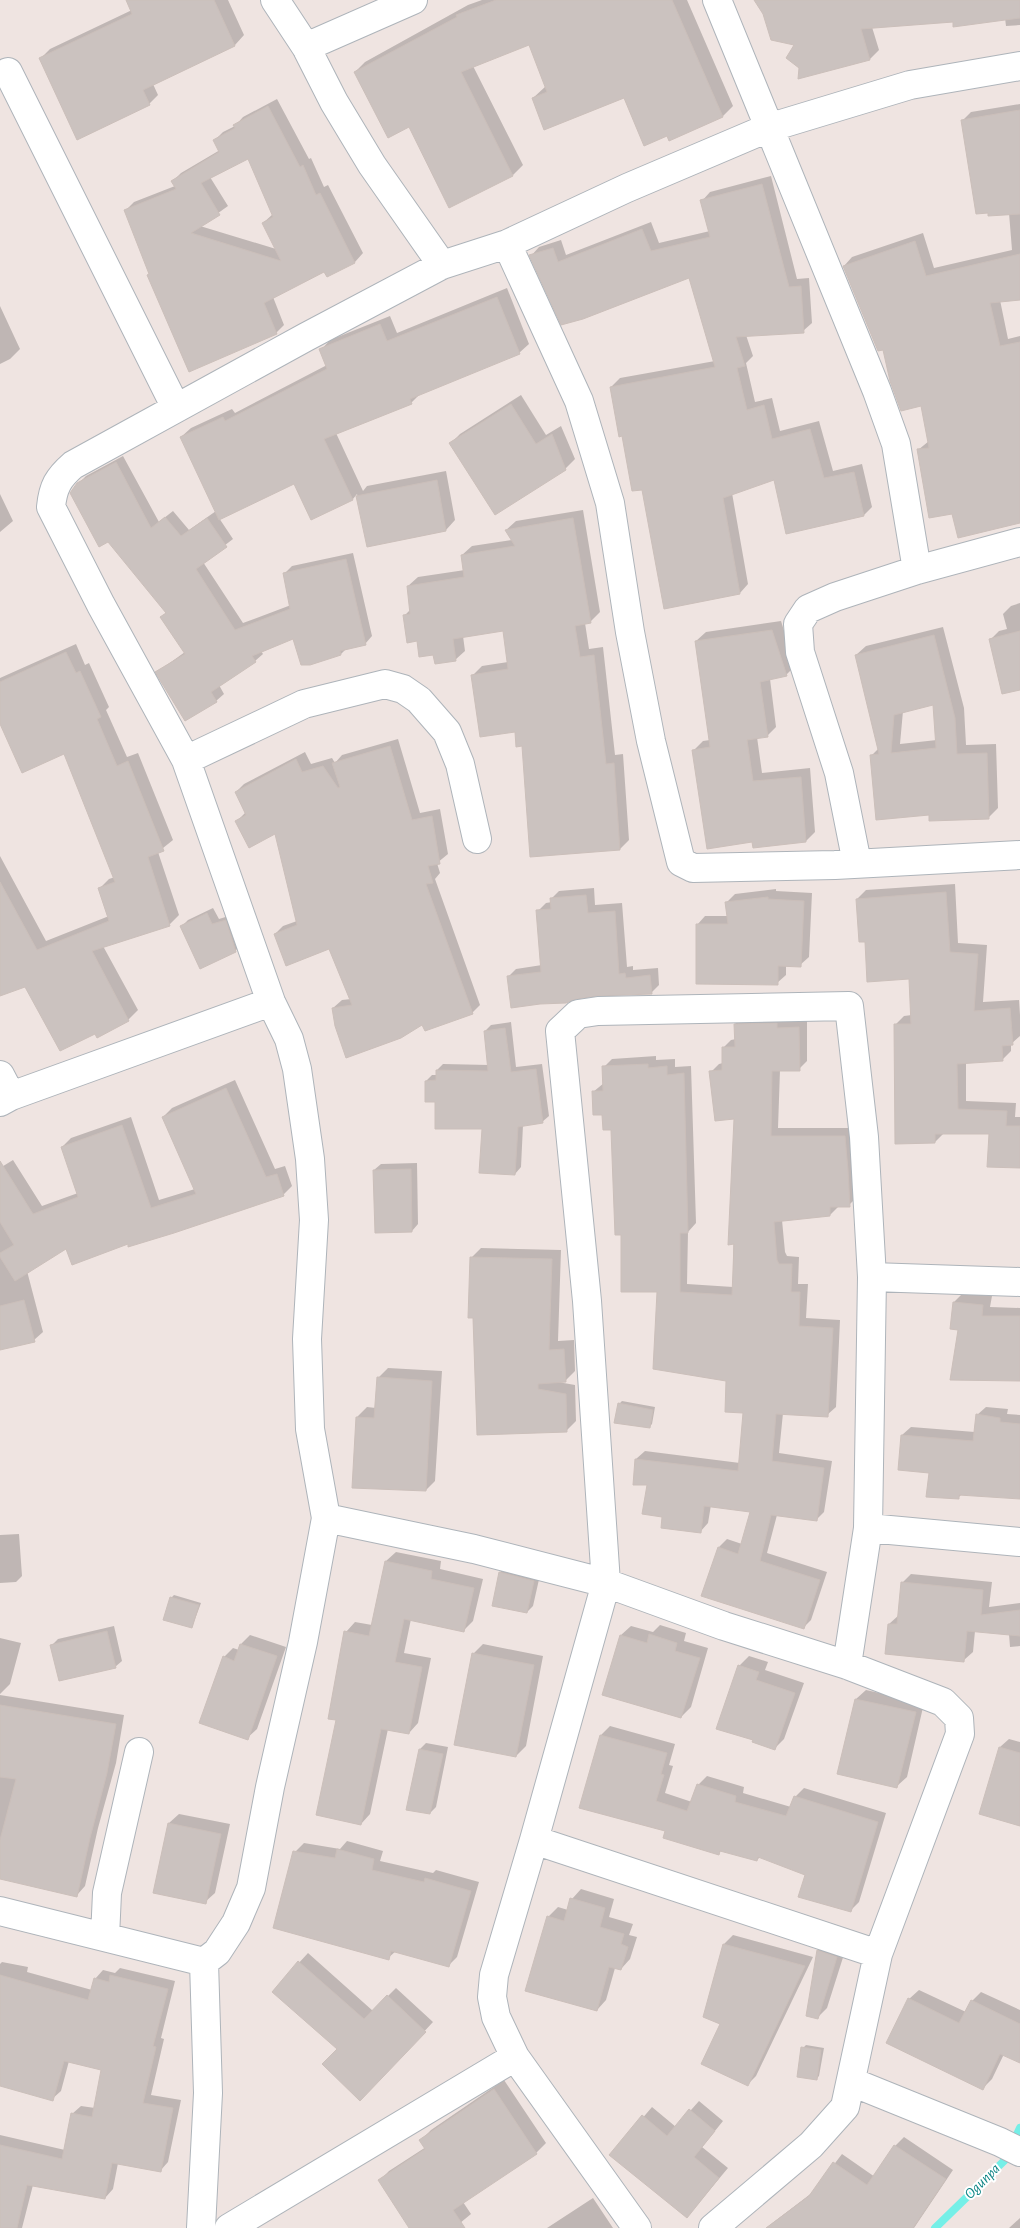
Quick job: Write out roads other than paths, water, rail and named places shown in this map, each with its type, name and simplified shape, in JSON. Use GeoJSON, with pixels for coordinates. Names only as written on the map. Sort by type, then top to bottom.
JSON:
{"type":"FeatureCollection","features":[{"type":"Feature","properties":{"kind":"street"},"geometry":{"type":"LineString","coordinates":[[274,0],[306,47],[334,102],[372,165],[442,266]]}},
{"type":"Feature","properties":{"kind":"street"},"geometry":{"type":"LineString","coordinates":[[306,47],[413,0]]}},
{"type":"Feature","properties":{"kind":"street"},"geometry":{"type":"LineString","coordinates":[[717,0],[877,391],[896,444],[917,570]]}},
{"type":"Feature","properties":{"kind":"street"},"geometry":{"type":"LineString","coordinates":[[204,1962],[217,1952],[236,1923],[251,1888],[270,1787],[303,1642],[326,1518],[310,1430],[307,1339],[314,1220],[310,1159],[297,1069],[289,1039],[271,1002],[186,760],[101,605],[51,507],[53,491],[59,478],[73,465],[442,266],[506,244],[627,188],[768,128],[910,85],[1020,66]]}},
{"type":"Feature","properties":{"kind":"street"},"geometry":{"type":"LineString","coordinates":[[8,72],[176,408]]}},
{"type":"Feature","properties":{"kind":"street"},"geometry":{"type":"LineString","coordinates":[[506,244],[579,401],[610,503],[630,632],[652,741],[681,862],[693,868],[835,865],[1020,855]]}},
{"type":"Feature","properties":{"kind":"street"},"geometry":{"type":"LineString","coordinates":[[856,863],[839,773],[800,652],[798,624],[808,609],[835,597],[917,570],[1020,542]]}},
{"type":"Feature","properties":{"kind":"street"},"geometry":{"type":"LineString","coordinates":[[186,760],[304,704],[385,684],[403,689],[419,700],[447,732],[460,764],[477,840]]}},
{"type":"Feature","properties":{"kind":"street"},"geometry":{"type":"LineString","coordinates":[[4,1091],[271,1002]]}},
{"type":"Feature","properties":{"kind":"street"},"geometry":{"type":"LineString","coordinates":[[636,2228],[514,2057],[496,2017],[492,1990],[494,1975],[606,1583],[587,1301],[560,1031],[566,1023],[578,1014],[598,1011],[850,1006],[864,1137],[872,1277],[868,1528],[848,1665]]}},
{"type":"Feature","properties":{"kind":"street"},"geometry":{"type":"LineString","coordinates":[[872,1277],[1020,1282]]}},
{"type":"Feature","properties":{"kind":"street"},"geometry":{"type":"LineString","coordinates":[[326,1518],[474,1549],[606,1583],[724,1626],[848,1665],[943,1702],[959,1718],[960,1734],[878,1954],[852,2082],[845,2107],[811,2145],[713,2228]]}},
{"type":"Feature","properties":{"kind":"street"},"geometry":{"type":"LineString","coordinates":[[868,1528],[1020,1542]]}},
{"type":"Feature","properties":{"kind":"street"},"geometry":{"type":"LineString","coordinates":[[105,1937],[107,1893],[139,1752]]}},
{"type":"Feature","properties":{"kind":"street"},"geometry":{"type":"LineString","coordinates":[[534,1840],[878,1954]]}},
{"type":"Feature","properties":{"kind":"street"},"geometry":{"type":"LineString","coordinates":[[0,1911],[204,1962]]}},
{"type":"Feature","properties":{"kind":"street"},"geometry":{"type":"LineString","coordinates":[[201,2228],[208,2093],[204,1962]]}},
{"type":"Feature","properties":{"kind":"street"},"geometry":{"type":"LineString","coordinates":[[230,2228],[514,2057]]}},
{"type":"Feature","properties":{"kind":"street"},"geometry":{"type":"LineString","coordinates":[[852,2082],[1010,2147]]}},
{"type":"Feature","properties":{"kind":"waterway","name":"Ogunpa"},"geometry":{"type":"LineString","coordinates":[[935,2228],[1005,2160],[1020,2128]]}}]}
